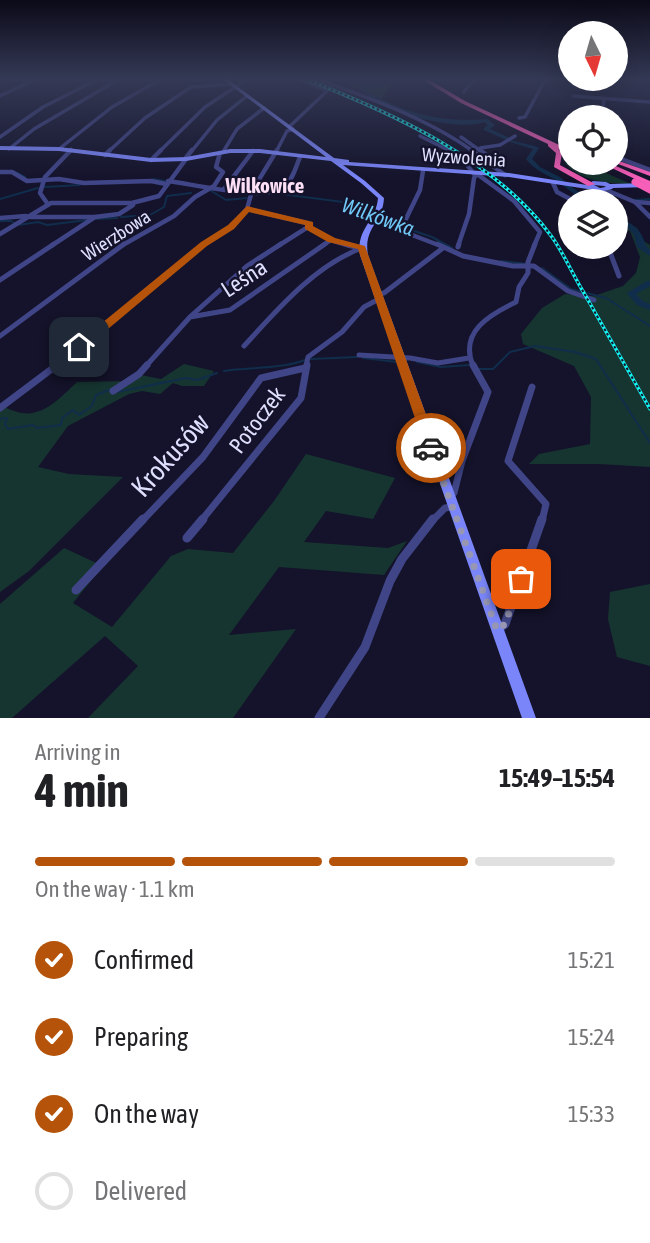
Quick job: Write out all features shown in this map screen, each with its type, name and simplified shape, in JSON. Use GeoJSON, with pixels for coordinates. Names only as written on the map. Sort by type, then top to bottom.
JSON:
{"type":"FeatureCollection","features":[{"type":"Feature","properties":{"kind":"highway"},"geometry":{"type":"LineString","coordinates":[[484,112],[558,144]]}},
{"type":"Feature","properties":{"kind":"highway"},"geometry":{"type":"LineString","coordinates":[[493,112],[558,142]]}},
{"type":"Feature","properties":{"kind":"highway"},"geometry":{"type":"LineString","coordinates":[[533,135],[558,151],[556,166],[593,185]]}},
{"type":"Feature","properties":{"kind":"highway"},"geometry":{"type":"LineString","coordinates":[[628,167],[649,182]]}},
{"type":"Feature","properties":{"kind":"highway"},"geometry":{"type":"LineString","coordinates":[[628,174],[649,182]]}},
{"type":"Feature","properties":{"kind":"highway"},"geometry":{"type":"LineString","coordinates":[[577,175],[593,185]]}},
{"type":"Feature","properties":{"kind":"highway"},"geometry":{"type":"LineString","coordinates":[[621,175],[635,183],[649,182]]}},
{"type":"Feature","properties":{"kind":"main road"},"geometry":{"type":"LineString","coordinates":[[269,112],[333,159]]}},
{"type":"Feature","properties":{"kind":"main road"},"geometry":{"type":"LineString","coordinates":[[0,148],[59,149],[151,160],[253,151],[333,159],[347,164],[375,191],[382,200],[359,248],[379,297],[529,718]]}},
{"type":"Feature","properties":{"kind":"main road","name":"Wyzwolenia"},"geometry":{"type":"LineString","coordinates":[[347,164],[423,171],[504,174],[553,184],[608,188]]}},
{"type":"Feature","properties":{"kind":"main road"},"geometry":{"type":"LineString","coordinates":[[608,188],[649,182]]}},
{"type":"Feature","properties":{"kind":"street"},"geometry":{"type":"LineString","coordinates":[[0,137],[37,112]]}},
{"type":"Feature","properties":{"kind":"street"},"geometry":{"type":"LineString","coordinates":[[9,149],[34,129],[63,112]]}},
{"type":"Feature","properties":{"kind":"street"},"geometry":{"type":"LineString","coordinates":[[59,149],[106,112]]}},
{"type":"Feature","properties":{"kind":"street"},"geometry":{"type":"LineString","coordinates":[[104,155],[155,112]]}},
{"type":"Feature","properties":{"kind":"street"},"geometry":{"type":"LineString","coordinates":[[151,160],[200,112]]}},
{"type":"Feature","properties":{"kind":"street"},"geometry":{"type":"LineString","coordinates":[[0,218],[27,216],[92,219],[118,214],[133,205],[159,196],[217,120],[228,112]]}},
{"type":"Feature","properties":{"kind":"street"},"geometry":{"type":"LineString","coordinates":[[210,189],[223,172],[216,167],[237,128],[259,112]]}},
{"type":"Feature","properties":{"kind":"street"},"geometry":{"type":"LineString","coordinates":[[0,408],[101,331],[204,244],[231,227],[247,209],[251,195],[287,131],[307,112]]}},
{"type":"Feature","properties":{"kind":"street"},"geometry":{"type":"LineString","coordinates":[[396,112],[461,142],[504,174]]}},
{"type":"Feature","properties":{"kind":"street"},"geometry":{"type":"LineString","coordinates":[[519,118],[525,117],[529,112]]}},
{"type":"Feature","properties":{"kind":"street"},"geometry":{"type":"LineString","coordinates":[[437,125],[480,148],[505,171],[504,174]]}},
{"type":"Feature","properties":{"kind":"street"},"geometry":{"type":"LineString","coordinates":[[319,718],[365,647],[390,581],[402,559],[454,494],[462,461],[488,393],[486,381],[475,371],[467,349],[476,326],[495,310],[516,302],[540,232],[514,201],[476,174],[461,157],[420,136]]}},
{"type":"Feature","properties":{"kind":"street"},"geometry":{"type":"LineString","coordinates":[[480,148],[500,145],[516,136]]}},
{"type":"Feature","properties":{"kind":"street"},"geometry":{"type":"LineString","coordinates":[[47,203],[40,191],[44,179],[71,150]]}},
{"type":"Feature","properties":{"kind":"street"},"geometry":{"type":"LineString","coordinates":[[224,190],[253,151]]}},
{"type":"Feature","properties":{"kind":"street"},"geometry":{"type":"LineString","coordinates":[[0,172],[12,172],[23,180],[59,179],[84,183],[151,181],[251,195],[282,188],[300,157]]}},
{"type":"Feature","properties":{"kind":"street"},"geometry":{"type":"LineString","coordinates":[[423,171],[425,176],[401,228],[443,248],[483,261],[513,266],[528,264],[544,271],[568,290],[594,300]]}},
{"type":"Feature","properties":{"kind":"street"},"geometry":{"type":"LineString","coordinates":[[458,247],[469,214],[476,174]]}},
{"type":"Feature","properties":{"kind":"street"},"geometry":{"type":"LineString","coordinates":[[550,193],[557,192],[553,184]]}},
{"type":"Feature","properties":{"kind":"street"},"geometry":{"type":"LineString","coordinates":[[608,188],[635,202],[650,217]]}},
{"type":"Feature","properties":{"kind":"street","name":"Wierzbowa"},"geometry":{"type":"LineString","coordinates":[[0,336],[114,250],[174,216],[210,189]]}},
{"type":"Feature","properties":{"kind":"street"},"geometry":{"type":"LineString","coordinates":[[635,202],[650,203]]}},
{"type":"Feature","properties":{"kind":"street"},"geometry":{"type":"LineString","coordinates":[[0,234],[47,203],[133,205]]}},
{"type":"Feature","properties":{"kind":"street"},"geometry":{"type":"LineString","coordinates":[[247,209],[310,224],[308,227]]}},
{"type":"Feature","properties":{"kind":"street"},"geometry":{"type":"LineString","coordinates":[[0,280],[92,219]]}},
{"type":"Feature","properties":{"kind":"street"},"geometry":{"type":"LineString","coordinates":[[308,227],[331,240],[359,248]]}},
{"type":"Feature","properties":{"kind":"street"},"geometry":{"type":"LineString","coordinates":[[113,391],[139,374],[190,317],[247,266],[308,227]]}},
{"type":"Feature","properties":{"kind":"street","name":"Leśna"},"geometry":{"type":"LineString","coordinates":[[190,317],[230,310],[331,240]]}},
{"type":"Feature","properties":{"kind":"street"},"geometry":{"type":"LineString","coordinates":[[244,346],[270,316],[359,248]]}},
{"type":"Feature","properties":{"kind":"street"},"geometry":{"type":"LineString","coordinates":[[307,363],[342,332],[364,307],[443,248]]}},
{"type":"Feature","properties":{"kind":"street"},"geometry":{"type":"LineString","coordinates":[[613,259],[620,276]]}},
{"type":"Feature","properties":{"kind":"street"},"geometry":{"type":"LineString","coordinates":[[359,355],[448,363],[469,358]]}},
{"type":"Feature","properties":{"kind":"street","name":"Potoczek"},"geometry":{"type":"LineString","coordinates":[[187,538],[301,398],[307,363]]}},
{"type":"Feature","properties":{"kind":"street","name":"Krokusów"},"geometry":{"type":"LineString","coordinates":[[76,590],[106,555],[158,506],[206,454],[261,378],[307,363]]}},
{"type":"Feature","properties":{"kind":"street"},"geometry":{"type":"LineString","coordinates":[[497,630],[505,624],[546,504],[542,496],[508,461],[532,387]]}},
{"type":"Feature","properties":{"kind":"green space"},"geometry":{"type":"Polygon","coordinates":[[[580,175],[611,175],[631,184],[605,182],[580,175]]]}},
{"type":"Feature","properties":{"kind":"green space"},"geometry":{"type":"Polygon","coordinates":[[[628,224],[637,228],[642,240],[650,245],[650,467],[529,464],[539,454],[590,444],[591,397],[574,366],[523,344],[521,334],[542,308],[565,294],[594,296],[623,286],[636,273],[640,257],[628,224]]]}},
{"type":"Feature","properties":{"kind":"green space"},"geometry":{"type":"Polygon","coordinates":[[[184,364],[214,371],[204,386],[182,386],[173,383],[160,394],[142,391],[129,394],[68,426],[38,467],[69,474],[123,477],[29,571],[0,592],[0,406],[22,413],[38,412],[59,399],[77,382],[132,381],[141,375],[161,379],[184,364]]]}},
{"type":"Feature","properties":{"kind":"green space"},"geometry":{"type":"Polygon","coordinates":[[[306,454],[395,478],[373,519],[326,511],[304,542],[388,548],[407,541],[384,575],[279,567],[229,635],[296,629],[233,718],[88,718],[138,666],[105,636],[12,718],[0,718],[0,604],[64,548],[103,566],[73,603],[112,627],[171,556],[188,549],[233,553],[274,501],[306,454]]]}},
{"type":"Feature","properties":{"kind":"green space"},"geometry":{"type":"Polygon","coordinates":[[[650,584],[650,666],[617,657],[608,619],[610,592],[650,584]]]}},
{"type":"Feature","properties":{"kind":"waterway"},"geometry":{"type":"LineString","coordinates":[[404,112],[455,122],[485,120],[492,125],[486,129],[508,139]]}},
{"type":"Feature","properties":{"kind":"waterway"},"geometry":{"type":"LineString","coordinates":[[512,141],[536,148],[529,159],[533,164],[567,186]]}},
{"type":"Feature","properties":{"kind":"waterway","name":"Wilkówka"},"geometry":{"type":"LineString","coordinates":[[15,172],[25,177]]}},
{"type":"Feature","properties":{"kind":"waterway","name":"Wilkówka"},"geometry":{"type":"LineString","coordinates":[[153,179],[165,181]]}},
{"type":"Feature","properties":{"kind":"waterway"},"geometry":{"type":"LineString","coordinates":[[45,187],[80,185]]}},
{"type":"Feature","properties":{"kind":"waterway"},"geometry":{"type":"LineString","coordinates":[[0,199],[38,188]]}},
{"type":"Feature","properties":{"kind":"waterway","name":"Wilkówka"},"geometry":{"type":"LineString","coordinates":[[208,189],[226,200],[247,198]]}},
{"type":"Feature","properties":{"kind":"waterway"},"geometry":{"type":"LineString","coordinates":[[121,217],[150,215],[164,207],[167,196],[191,193]]}},
{"type":"Feature","properties":{"kind":"waterway","name":"Wilkówka"},"geometry":{"type":"LineString","coordinates":[[273,193],[351,203],[371,216]]}},
{"type":"Feature","properties":{"kind":"waterway"},"geometry":{"type":"LineString","coordinates":[[634,200],[650,199]]}},
{"type":"Feature","properties":{"kind":"waterway"},"geometry":{"type":"LineString","coordinates":[[96,219],[117,218]]}},
{"type":"Feature","properties":{"kind":"waterway","name":"Wilkówka"},"geometry":{"type":"LineString","coordinates":[[376,218],[432,237],[452,248]]}},
{"type":"Feature","properties":{"kind":"waterway"},"geometry":{"type":"LineString","coordinates":[[0,221],[11,221],[18,225],[38,222],[47,225],[87,220]]}},
{"type":"Feature","properties":{"kind":"waterway"},"geometry":{"type":"LineString","coordinates":[[628,225],[638,235],[640,245],[650,254]]}},
{"type":"Feature","properties":{"kind":"waterway","name":"Wilkówka"},"geometry":{"type":"LineString","coordinates":[[501,261],[527,264]]}},
{"type":"Feature","properties":{"kind":"waterway","name":"Wilkówka"},"geometry":{"type":"LineString","coordinates":[[542,268],[571,289],[606,298],[650,326]]}},
{"type":"Feature","properties":{"kind":"waterway"},"geometry":{"type":"LineString","coordinates":[[650,283],[631,293],[640,303],[650,307]]}},
{"type":"Feature","properties":{"kind":"waterway"},"geometry":{"type":"LineString","coordinates":[[479,369],[493,369],[510,352],[535,346],[575,352],[596,359],[650,443]]}},
{"type":"Feature","properties":{"kind":"waterway"},"geometry":{"type":"LineString","coordinates":[[311,359],[357,357]]}},
{"type":"Feature","properties":{"kind":"waterway"},"geometry":{"type":"LineString","coordinates":[[363,358],[397,362]]}},
{"type":"Feature","properties":{"kind":"waterway"},"geometry":{"type":"LineString","coordinates":[[224,371],[305,360]]}},
{"type":"Feature","properties":{"kind":"waterway"},"geometry":{"type":"LineString","coordinates":[[417,362],[441,367],[470,365]]}},
{"type":"Feature","properties":{"kind":"waterway"},"geometry":{"type":"LineString","coordinates":[[117,392],[186,378],[197,380],[217,373]]}},
{"type":"Feature","properties":{"kind":"waterway"},"geometry":{"type":"LineString","coordinates":[[0,419],[7,418],[5,424],[8,429],[33,425],[37,428],[61,425],[62,418],[73,410],[79,415],[92,406],[96,395],[109,390]]}},
{"type":"Feature","properties":{"kind":"railway"},"geometry":{"type":"LineString","coordinates":[[382,112],[471,161],[528,209],[552,237],[650,409]]}},
{"type":"Feature","properties":{"kind":"way so far"},"geometry":{"type":"LineString","coordinates":[[431,448],[497,630],[505,624],[521,579]]}},
{"type":"Feature","properties":{"kind":"district","name":"Wilkowice"},"geometry":{"type":"Point","coordinates":[265,186]}},
{"type":"Feature","properties":{"kind":"route"},"geometry":{"type":"LineString","coordinates":[[79,347],[204,244],[231,227],[247,209],[310,224],[308,227],[331,240],[362,248],[431,448]]}}]}
